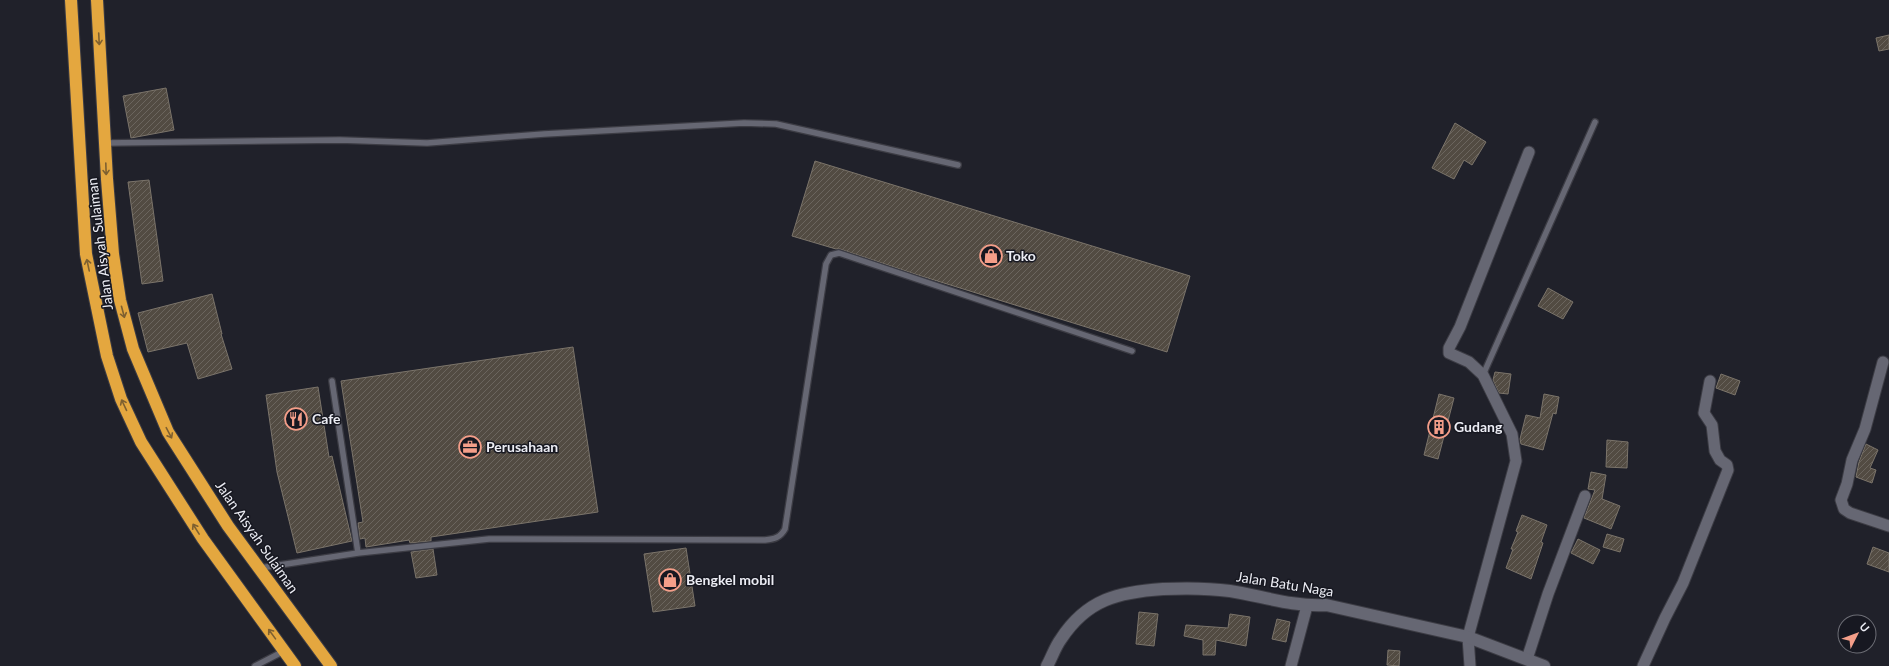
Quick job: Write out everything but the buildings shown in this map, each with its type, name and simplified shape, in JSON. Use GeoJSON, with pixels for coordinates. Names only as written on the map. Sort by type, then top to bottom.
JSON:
{"type":"FeatureCollection","features":[{"type":"Feature","properties":{"kind":"highway","name":"Jalan Aisyah Sulaiman"},"geometry":{"type":"LineString","coordinates":[[71,0],[86,254],[109,363],[121,399],[141,442],[203,539],[295,666]]}},
{"type":"Feature","properties":{"kind":"highway","name":"Jalan Aisyah Sulaiman"},"geometry":{"type":"LineString","coordinates":[[97,0],[107,179],[120,300],[133,349],[168,432],[228,526],[331,666]]}},
{"type":"Feature","properties":{"kind":"street"},"geometry":{"type":"LineString","coordinates":[[1470,666],[1468,637],[1516,460],[1512,434],[1483,375],[1469,362],[1449,353],[1449,348],[1460,327],[1529,152]]}},
{"type":"Feature","properties":{"kind":"street"},"geometry":{"type":"LineString","coordinates":[[1883,362],[1864,429],[1852,460],[1847,484],[1841,500],[1844,508],[1850,513],[1889,526]]}},
{"type":"Feature","properties":{"kind":"street"},"geometry":{"type":"LineString","coordinates":[[1643,666],[1683,583],[1728,470],[1727,465],[1720,460],[1715,451],[1712,425],[1704,413],[1710,381]]}},
{"type":"Feature","properties":{"kind":"street"},"geometry":{"type":"LineString","coordinates":[[1527,659],[1548,594],[1585,496]]}},
{"type":"Feature","properties":{"kind":"street","name":"Jalan Batu Naga"},"geometry":{"type":"LineString","coordinates":[[1047,666],[1060,639],[1074,623],[1086,612],[1112,596],[1140,591],[1190,588],[1230,591],[1308,606],[1326,605],[1468,637],[1544,666]]}},
{"type":"Feature","properties":{"kind":"street"},"geometry":{"type":"LineString","coordinates":[[1291,666],[1308,606]]}},
{"type":"Feature","properties":{"kind":"lane"},"geometry":{"type":"LineString","coordinates":[[105,143],[340,140],[427,143],[544,134],[744,122],[776,124],[958,165]]}},
{"type":"Feature","properties":{"kind":"lane"},"geometry":{"type":"LineString","coordinates":[[1483,375],[1595,122]]}},
{"type":"Feature","properties":{"kind":"lane"},"geometry":{"type":"LineString","coordinates":[[260,568],[358,553],[489,539],[765,540],[777,538],[785,529],[826,264],[831,255],[839,253],[1132,351]]}},
{"type":"Feature","properties":{"kind":"lane"},"geometry":{"type":"LineString","coordinates":[[332,381],[358,553]]}},
{"type":"Feature","properties":{"kind":"lane"},"geometry":{"type":"LineString","coordinates":[[255,666],[284,651]]}},
{"type":"Feature","properties":{"kind":"place","name":"Toko"},"geometry":{"type":"Point","coordinates":[991,256]}},
{"type":"Feature","properties":{"kind":"place","name":"Cafe"},"geometry":{"type":"Point","coordinates":[296,419]}},
{"type":"Feature","properties":{"kind":"place","name":"Gudang"},"geometry":{"type":"Point","coordinates":[1439,427]}},
{"type":"Feature","properties":{"kind":"place","name":"Perusahaan"},"geometry":{"type":"Point","coordinates":[470,447]}},
{"type":"Feature","properties":{"kind":"place","name":"Bengkel mobil"},"geometry":{"type":"Point","coordinates":[670,580]}}]}
